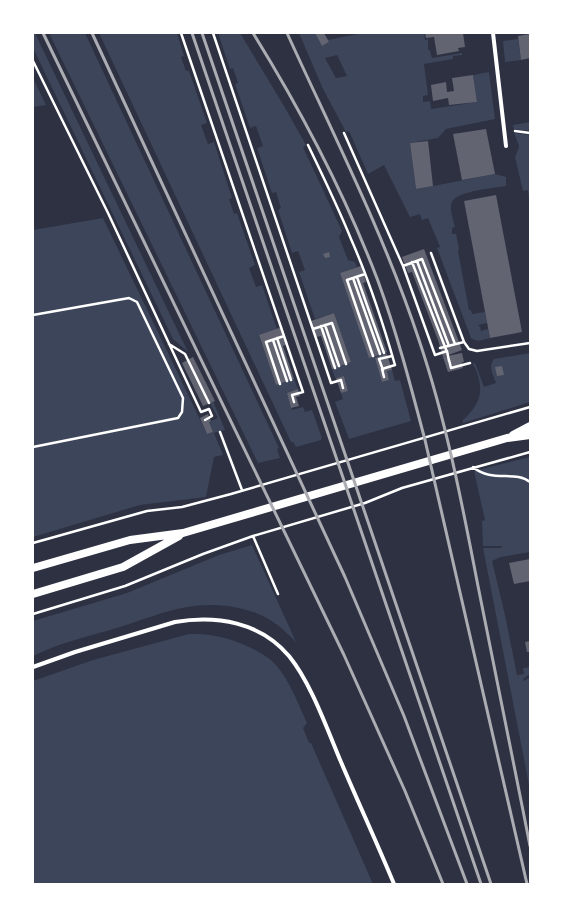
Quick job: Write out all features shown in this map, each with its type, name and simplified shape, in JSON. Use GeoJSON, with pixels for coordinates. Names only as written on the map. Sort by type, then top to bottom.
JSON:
{"type":"FeatureCollection","features":[{"type":"Feature","properties":{"kind":"main road"},"geometry":{"type":"LineString","coordinates":[[507,438],[530,426]]}},
{"type":"Feature","properties":{"kind":"main road"},"geometry":{"type":"LineString","coordinates":[[33,568],[130,540],[183,533],[507,438],[530,435]]}},
{"type":"Feature","properties":{"kind":"main road"},"geometry":{"type":"LineString","coordinates":[[33,594],[124,567],[183,533]]}},
{"type":"Feature","properties":{"kind":"street"},"geometry":{"type":"LineString","coordinates":[[493,33],[506,146]]}},
{"type":"Feature","properties":{"kind":"street"},"geometry":{"type":"LineString","coordinates":[[33,667],[75,652],[175,622],[190,619],[227,621],[259,632],[278,645],[289,656],[303,677],[322,716],[394,884]]}},
{"type":"Feature","properties":{"kind":"path"},"geometry":{"type":"LineString","coordinates":[[181,33],[303,392],[292,395],[294,402]]}},
{"type":"Feature","properties":{"kind":"path"},"geometry":{"type":"LineString","coordinates":[[213,33],[331,383],[341,380],[343,388]]}},
{"type":"Feature","properties":{"kind":"path"},"geometry":{"type":"LineString","coordinates":[[33,61],[108,213],[201,412],[209,409],[212,416],[205,420]]}},
{"type":"Feature","properties":{"kind":"path"},"geometry":{"type":"LineString","coordinates":[[514,131],[530,133]]}},
{"type":"Feature","properties":{"kind":"path"},"geometry":{"type":"LineString","coordinates":[[344,133],[403,266],[435,354],[447,351],[448,356]]}},
{"type":"Feature","properties":{"kind":"path"},"geometry":{"type":"LineString","coordinates":[[308,145],[332,195],[365,274],[395,365],[382,369],[383,372]]}},
{"type":"Feature","properties":{"kind":"path"},"geometry":{"type":"LineString","coordinates":[[431,252],[464,342],[469,349],[477,352],[530,342]]}},
{"type":"Feature","properties":{"kind":"path"},"geometry":{"type":"LineString","coordinates":[[403,266],[422,259],[455,344]]}},
{"type":"Feature","properties":{"kind":"path"},"geometry":{"type":"LineString","coordinates":[[417,261],[449,346]]}},
{"type":"Feature","properties":{"kind":"path"},"geometry":{"type":"LineString","coordinates":[[412,262],[445,347],[451,368],[470,363]]}},
{"type":"Feature","properties":{"kind":"path"},"geometry":{"type":"LineString","coordinates":[[365,274],[347,280],[374,356]]}},
{"type":"Feature","properties":{"kind":"path"},"geometry":{"type":"LineString","coordinates":[[357,277],[384,353]]}},
{"type":"Feature","properties":{"kind":"path"},"geometry":{"type":"LineString","coordinates":[[353,278],[380,354]]}},
{"type":"Feature","properties":{"kind":"path"},"geometry":{"type":"LineString","coordinates":[[33,315],[129,298],[137,302],[183,398],[182,412],[178,418],[33,447]]}},
{"type":"Feature","properties":{"kind":"path"},"geometry":{"type":"LineString","coordinates":[[313,329],[332,323],[346,364]]}},
{"type":"Feature","properties":{"kind":"path"},"geometry":{"type":"LineString","coordinates":[[325,325],[339,366]]}},
{"type":"Feature","properties":{"kind":"path"},"geometry":{"type":"LineString","coordinates":[[321,326],[335,368]]}},
{"type":"Feature","properties":{"kind":"path"},"geometry":{"type":"LineString","coordinates":[[280,384],[266,342],[284,336]]}},
{"type":"Feature","properties":{"kind":"path"},"geometry":{"type":"LineString","coordinates":[[277,338],[291,380]]}},
{"type":"Feature","properties":{"kind":"path"},"geometry":{"type":"LineString","coordinates":[[273,340],[287,381]]}},
{"type":"Feature","properties":{"kind":"path"},"geometry":{"type":"LineString","coordinates":[[440,348],[464,342]]}},
{"type":"Feature","properties":{"kind":"path"},"geometry":{"type":"LineString","coordinates":[[168,343],[185,354],[209,404]]}},
{"type":"Feature","properties":{"kind":"path"},"geometry":{"type":"LineString","coordinates":[[384,377],[379,359],[392,356]]}},
{"type":"Feature","properties":{"kind":"path"},"geometry":{"type":"LineString","coordinates":[[33,543],[147,512],[182,507],[530,407]]}},
{"type":"Feature","properties":{"kind":"path"},"geometry":{"type":"LineString","coordinates":[[220,432],[242,490]]}},
{"type":"Feature","properties":{"kind":"path"},"geometry":{"type":"LineString","coordinates":[[33,614],[125,586],[203,554],[252,536],[366,503],[402,488],[530,452]]}},
{"type":"Feature","properties":{"kind":"path"},"geometry":{"type":"LineString","coordinates":[[473,467],[478,472],[491,476],[524,478],[530,482]]}},
{"type":"Feature","properties":{"kind":"path"},"geometry":{"type":"LineString","coordinates":[[252,536],[278,594]]}},
{"type":"Feature","properties":{"kind":"shaded area"},"geometry":{"type":"Polygon","coordinates":[[[33,33],[35,33],[188,352],[173,339],[33,48],[33,33]]]}},
{"type":"Feature","properties":{"kind":"shaded area"},"geometry":{"type":"Polygon","coordinates":[[[49,33],[85,33],[279,448],[277,449],[280,458],[258,463],[49,33]]]}},
{"type":"Feature","properties":{"kind":"shaded area"},"geometry":{"type":"Polygon","coordinates":[[[99,33],[177,33],[184,56],[181,57],[186,71],[189,71],[207,123],[201,125],[208,144],[214,142],[232,198],[229,199],[234,214],[237,213],[255,265],[249,268],[256,287],[262,285],[277,329],[259,336],[276,385],[294,379],[298,389],[287,393],[292,410],[303,407],[305,412],[312,410],[322,438],[321,440],[296,447],[293,442],[291,442],[99,33]]]}},
{"type":"Feature","properties":{"kind":"shaded area"},"geometry":{"type":"Polygon","coordinates":[[[218,33],[240,33],[306,145],[303,147],[342,231],[339,237],[348,260],[355,262],[357,267],[340,273],[369,357],[387,352],[387,354],[375,358],[382,382],[389,380],[387,371],[392,370],[395,381],[400,380],[411,421],[349,439],[335,402],[343,399],[341,393],[348,391],[344,376],[335,378],[332,369],[351,362],[334,313],[315,319],[299,272],[305,270],[298,251],[292,253],[278,210],[281,208],[276,192],[272,193],[257,148],[263,146],[256,126],[250,128],[235,84],[238,83],[233,68],[230,69],[218,33]]]}},
{"type":"Feature","properties":{"kind":"shaded area"},"geometry":{"type":"Polygon","coordinates":[[[299,33],[315,33],[322,46],[329,42],[328,40],[362,33],[424,33],[425,40],[428,39],[428,50],[430,50],[432,58],[462,53],[462,55],[453,56],[453,59],[424,64],[428,95],[423,96],[423,102],[430,101],[431,109],[477,102],[473,75],[489,72],[495,119],[446,129],[438,138],[410,143],[416,189],[495,174],[506,177],[506,186],[461,195],[455,198],[451,205],[455,227],[452,228],[452,234],[456,234],[469,310],[471,310],[472,314],[485,312],[487,323],[478,325],[481,331],[488,329],[490,338],[478,341],[471,338],[437,248],[440,247],[428,218],[422,220],[420,214],[410,217],[384,165],[368,174],[349,131],[346,132],[323,89],[299,33]],[[337,55],[325,58],[336,78],[347,76],[337,55]]]}},
{"type":"Feature","properties":{"kind":"shaded area"},"geometry":{"type":"Polygon","coordinates":[[[518,39],[521,60],[505,62],[503,41],[518,39]]]}},
{"type":"Feature","properties":{"kind":"shaded area"},"geometry":{"type":"Polygon","coordinates":[[[33,78],[46,105],[33,107],[33,78]]]}},
{"type":"Feature","properties":{"kind":"shaded area"},"geometry":{"type":"Polygon","coordinates":[[[530,122],[530,131],[514,129],[513,125],[530,122]]]}},
{"type":"Feature","properties":{"kind":"shaded area"},"geometry":{"type":"Polygon","coordinates":[[[514,133],[530,135],[530,209],[528,190],[523,191],[515,157],[519,146],[514,133]]]}},
{"type":"Feature","properties":{"kind":"shaded area"},"geometry":{"type":"Polygon","coordinates":[[[103,218],[207,434],[213,432],[209,422],[218,418],[210,403],[213,401],[225,430],[214,433],[223,455],[214,457],[206,497],[140,505],[33,537],[33,230],[103,218]]]}},
{"type":"Feature","properties":{"kind":"shaded area"},"geometry":{"type":"Polygon","coordinates":[[[530,353],[530,402],[463,423],[463,420],[478,401],[480,394],[479,380],[473,364],[475,363],[484,387],[496,383],[491,368],[494,359],[530,353]]]}},
{"type":"Feature","properties":{"kind":"shaded area"},"geometry":{"type":"Polygon","coordinates":[[[530,457],[530,552],[501,557],[492,561],[517,675],[524,674],[523,668],[530,667],[530,674],[523,679],[524,681],[530,677],[530,790],[483,548],[501,548],[502,546],[483,546],[482,521],[485,520],[474,471],[530,457]]]}},
{"type":"Feature","properties":{"kind":"shaded area"},"geometry":{"type":"Polygon","coordinates":[[[252,545],[296,642],[277,625],[261,615],[241,608],[208,605],[187,607],[170,611],[85,637],[43,651],[33,656],[33,621],[127,593],[219,555],[252,545]]]}},
{"type":"Feature","properties":{"kind":"shaded area"},"geometry":{"type":"Polygon","coordinates":[[[189,634],[217,636],[236,641],[270,659],[278,667],[292,690],[307,723],[303,728],[309,743],[311,743],[373,884],[33,884],[33,681],[93,660],[189,634]]]}},
{"type":"Feature","properties":{"kind":"building"},"geometry":{"type":"Polygon","coordinates":[[[315,33],[324,33],[329,42],[322,46],[315,33]]]}},
{"type":"Feature","properties":{"kind":"building"},"geometry":{"type":"Polygon","coordinates":[[[425,33],[463,33],[465,47],[458,48],[459,51],[437,55],[434,37],[426,38],[425,33]]]}},
{"type":"Feature","properties":{"kind":"building"},"geometry":{"type":"Polygon","coordinates":[[[530,34],[530,58],[521,60],[518,36],[530,34]]]}},
{"type":"Feature","properties":{"kind":"building"},"geometry":{"type":"Polygon","coordinates":[[[473,75],[477,102],[449,105],[448,98],[433,101],[431,85],[446,82],[447,92],[454,91],[452,78],[473,75]]]}},
{"type":"Feature","properties":{"kind":"building"},"geometry":{"type":"Polygon","coordinates":[[[486,129],[495,174],[462,180],[453,134],[486,129]]]}},
{"type":"Feature","properties":{"kind":"building"},"geometry":{"type":"Polygon","coordinates":[[[428,141],[433,186],[416,189],[410,143],[428,141]]]}},
{"type":"Feature","properties":{"kind":"building"},"geometry":{"type":"Polygon","coordinates":[[[496,195],[522,332],[490,338],[464,201],[496,195]]]}},
{"type":"Feature","properties":{"kind":"building"},"geometry":{"type":"Polygon","coordinates":[[[424,249],[462,350],[443,357],[412,272],[408,273],[402,257],[424,249]]]}},
{"type":"Feature","properties":{"kind":"building"},"geometry":{"type":"Polygon","coordinates":[[[329,252],[330,257],[325,258],[323,254],[329,252]]]}},
{"type":"Feature","properties":{"kind":"building"},"geometry":{"type":"Polygon","coordinates":[[[361,266],[366,282],[363,283],[387,352],[369,358],[340,273],[361,266]]]}},
{"type":"Feature","properties":{"kind":"building"},"geometry":{"type":"Polygon","coordinates":[[[334,313],[351,362],[332,369],[321,336],[316,337],[311,321],[334,313]]]}},
{"type":"Feature","properties":{"kind":"building"},"geometry":{"type":"Polygon","coordinates":[[[282,327],[288,344],[283,346],[294,379],[276,385],[259,335],[282,327]]]}},
{"type":"Feature","properties":{"kind":"building"},"geometry":{"type":"Polygon","coordinates":[[[462,353],[464,362],[462,362],[463,368],[448,372],[443,357],[462,353]]]}},
{"type":"Feature","properties":{"kind":"building"},"geometry":{"type":"Polygon","coordinates":[[[387,354],[392,370],[387,371],[389,380],[382,382],[375,358],[387,354]]]}},
{"type":"Feature","properties":{"kind":"building"},"geometry":{"type":"Polygon","coordinates":[[[193,357],[215,401],[203,406],[182,363],[193,357]]]}},
{"type":"Feature","properties":{"kind":"building"},"geometry":{"type":"Polygon","coordinates":[[[502,366],[504,375],[497,376],[495,367],[502,366]]]}},
{"type":"Feature","properties":{"kind":"building"},"geometry":{"type":"Polygon","coordinates":[[[344,376],[348,391],[341,393],[336,378],[344,376]]]}},
{"type":"Feature","properties":{"kind":"building"},"geometry":{"type":"Polygon","coordinates":[[[298,389],[300,396],[296,397],[299,406],[291,408],[287,393],[298,389]]]}},
{"type":"Feature","properties":{"kind":"building"},"geometry":{"type":"Polygon","coordinates":[[[208,414],[213,432],[207,434],[200,418],[208,414]]]}},
{"type":"Feature","properties":{"kind":"building"},"geometry":{"type":"Polygon","coordinates":[[[530,559],[530,581],[514,584],[509,563],[530,559]]]}},
{"type":"Feature","properties":{"kind":"building"},"geometry":{"type":"Polygon","coordinates":[[[530,641],[530,652],[527,652],[525,642],[530,641]]]}},
{"type":"Feature","properties":{"kind":"railway"},"geometry":{"type":"LineString","coordinates":[[43,33],[344,655],[405,791],[443,884]]}},
{"type":"Feature","properties":{"kind":"railway"},"geometry":{"type":"LineString","coordinates":[[92,33],[345,577],[404,716],[467,884]]}},
{"type":"Feature","properties":{"kind":"railway"},"geometry":{"type":"LineString","coordinates":[[192,33],[481,884]]}},
{"type":"Feature","properties":{"kind":"railway"},"geometry":{"type":"LineString","coordinates":[[202,33],[491,884]]}},
{"type":"Feature","properties":{"kind":"railway"},"geometry":{"type":"LineString","coordinates":[[253,33],[289,93],[337,185],[378,281],[391,320],[425,440],[527,884]]}},
{"type":"Feature","properties":{"kind":"railway"},"geometry":{"type":"LineString","coordinates":[[287,33],[374,223],[405,301],[429,370],[459,493],[530,846]]}}]}
